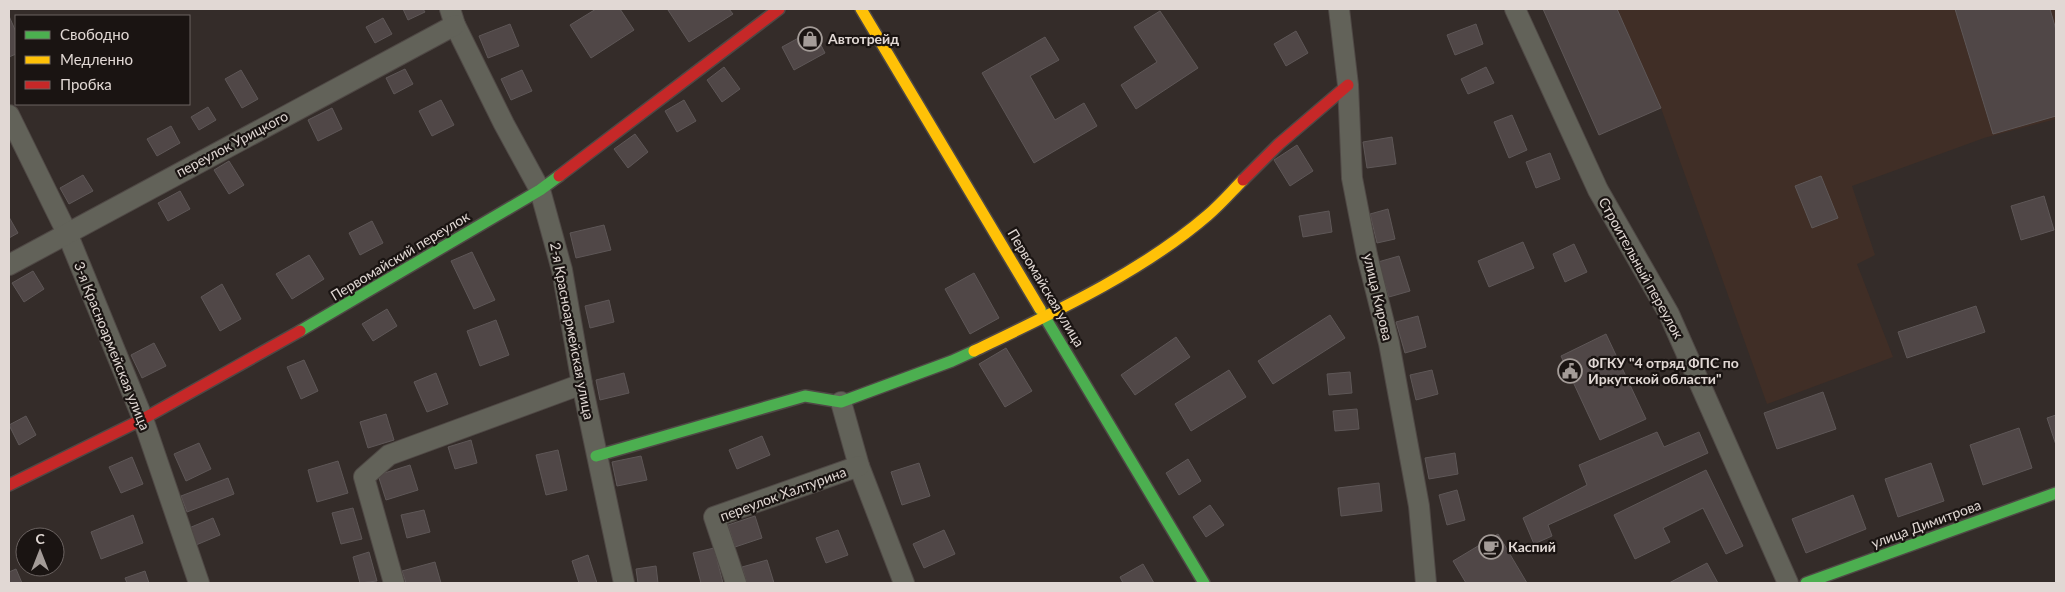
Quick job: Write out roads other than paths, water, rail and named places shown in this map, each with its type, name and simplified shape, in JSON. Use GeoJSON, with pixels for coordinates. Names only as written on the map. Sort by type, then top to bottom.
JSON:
{"type":"FeatureCollection","features":[{"type":"Feature","properties":{"kind":"street","name":"Первомайский переулок"},"geometry":{"type":"LineString","coordinates":[[9,485],[143,419],[338,310],[540,190],[779,9]]}},
{"type":"Feature","properties":{"kind":"street","name":"Первомайская улица"},"geometry":{"type":"LineString","coordinates":[[861,9],[1204,583]]}},
{"type":"Feature","properties":{"kind":"street","name":"улица Кирова"},"geometry":{"type":"LineString","coordinates":[[1339,9],[1348,86],[1352,178],[1367,254],[1389,343],[1418,506],[1426,583]]}},
{"type":"Feature","properties":{"kind":"street","name":"Строительный переулок"},"geometry":{"type":"LineString","coordinates":[[1515,9],[1598,190],[1669,314],[1788,583]]}},
{"type":"Feature","properties":{"kind":"street","name":"2-я Красноармейская улица"},"geometry":{"type":"LineString","coordinates":[[452,17],[504,124],[540,190],[562,270],[596,456],[624,583]]}},
{"type":"Feature","properties":{"kind":"street","name":"переулок Урицкого"},"geometry":{"type":"LineString","coordinates":[[9,265],[452,17]]}},
{"type":"Feature","properties":{"kind":"street"},"geometry":{"type":"LineString","coordinates":[[596,456],[805,396],[840,402],[952,360],[1045,317],[1146,261],[1208,215],[1280,144],[1348,86]]}},
{"type":"Feature","properties":{"kind":"street","name":"3-я Красноармейская улица"},"geometry":{"type":"LineString","coordinates":[[9,115],[67,232],[143,419],[199,583]]}},
{"type":"Feature","properties":{"kind":"street"},"geometry":{"type":"LineString","coordinates":[[394,583],[364,477],[389,455],[582,384]]}},
{"type":"Feature","properties":{"kind":"street"},"geometry":{"type":"LineString","coordinates":[[840,402],[859,466],[904,583]]}},
{"type":"Feature","properties":{"kind":"street","name":"переулок Халтурина"},"geometry":{"type":"LineString","coordinates":[[736,583],[714,517],[859,466]]}},
{"type":"Feature","properties":{"kind":"street","name":"улица Димитрова"},"geometry":{"type":"LineString","coordinates":[[1806,583],[2056,493]]}},
{"type":"Feature","properties":{"kind":"place","name":"Автотрейд"},"geometry":{"type":"Point","coordinates":[810,39]}},
{"type":"Feature","properties":{"kind":"place","name":"ФГКУ \"4 отряд ФПС по Иркутской области\""},"geometry":{"type":"Point","coordinates":[1570,371]}},
{"type":"Feature","properties":{"kind":"place","name":"Каспий"},"geometry":{"type":"Point","coordinates":[1491,547]}}]}
